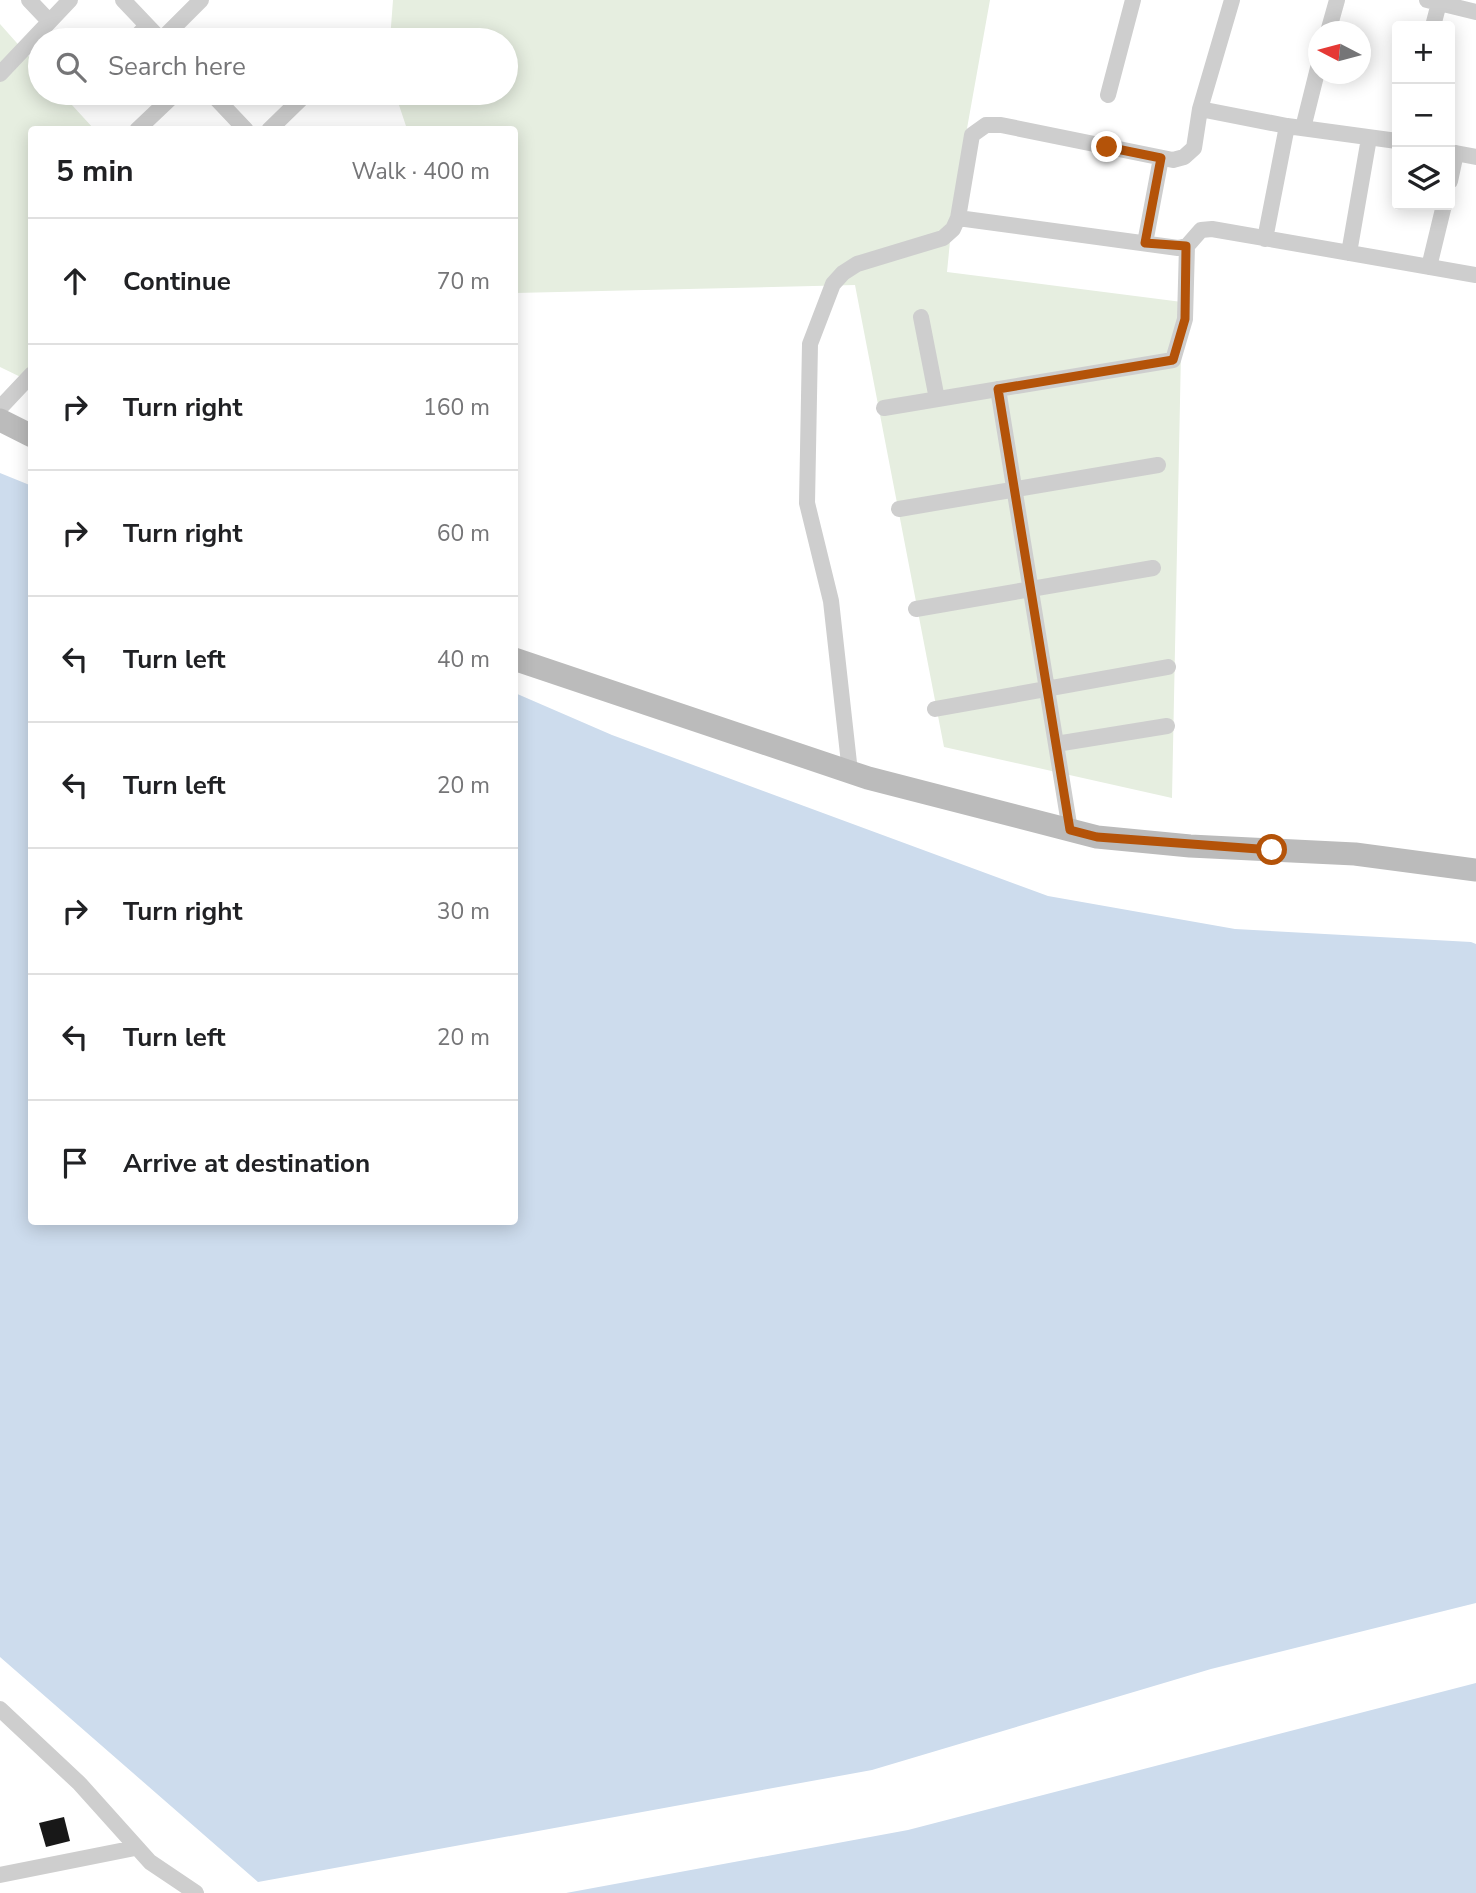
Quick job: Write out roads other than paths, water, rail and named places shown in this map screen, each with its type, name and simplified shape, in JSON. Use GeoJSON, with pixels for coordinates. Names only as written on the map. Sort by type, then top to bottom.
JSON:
{"type":"FeatureCollection","features":[{"type":"Feature","properties":{"kind":"street"},"geometry":{"type":"LineString","coordinates":[[29,0],[48,20]]}},
{"type":"Feature","properties":{"kind":"street"},"geometry":{"type":"LineString","coordinates":[[41,28],[70,0]]}},
{"type":"Feature","properties":{"kind":"street"},"geometry":{"type":"LineString","coordinates":[[123,0],[147,26]]}},
{"type":"Feature","properties":{"kind":"street"},"geometry":{"type":"LineString","coordinates":[[173,28],[201,0]]}},
{"type":"Feature","properties":{"kind":"street"},"geometry":{"type":"LineString","coordinates":[[1108,95],[1133,0]]}},
{"type":"Feature","properties":{"kind":"street"},"geometry":{"type":"LineString","coordinates":[[850,772],[830,591],[807,503],[810,344],[834,284],[843,273],[857,264],[943,238],[953,229],[958,218],[972,135],[986,125],[1001,125],[1173,160],[1184,157],[1194,148],[1200,109],[1232,0]]}},
{"type":"Feature","properties":{"kind":"street"},"geometry":{"type":"LineString","coordinates":[[1331,21],[1337,0]]}},
{"type":"Feature","properties":{"kind":"street"},"geometry":{"type":"LineString","coordinates":[[1433,21],[1433,2],[1476,12]]}},
{"type":"Feature","properties":{"kind":"street"},"geometry":{"type":"LineString","coordinates":[[0,74],[28,42]]}},
{"type":"Feature","properties":{"kind":"street"},"geometry":{"type":"LineString","coordinates":[[1265,239],[1295,127],[1312,84]]}},
{"type":"Feature","properties":{"kind":"street"},"geometry":{"type":"LineString","coordinates":[[141,126],[163,105]]}},
{"type":"Feature","properties":{"kind":"street"},"geometry":{"type":"LineString","coordinates":[[222,105],[242,126]]}},
{"type":"Feature","properties":{"kind":"street"},"geometry":{"type":"LineString","coordinates":[[273,126],[295,105]]}},
{"type":"Feature","properties":{"kind":"street"},"geometry":{"type":"LineString","coordinates":[[1200,109],[1295,127],[1392,140]]}},
{"type":"Feature","properties":{"kind":"street"},"geometry":{"type":"LineString","coordinates":[[1349,253],[1369,138]]}},
{"type":"Feature","properties":{"kind":"street"},"geometry":{"type":"LineString","coordinates":[[1455,153],[1476,157]]}},
{"type":"Feature","properties":{"kind":"street"},"geometry":{"type":"LineString","coordinates":[[1145,243],[1161,158]]}},
{"type":"Feature","properties":{"kind":"street"},"geometry":{"type":"LineString","coordinates":[[1429,267],[1443,210]]}},
{"type":"Feature","properties":{"kind":"street"},"geometry":{"type":"LineString","coordinates":[[958,218],[1186,246]]}},
{"type":"Feature","properties":{"kind":"street"},"geometry":{"type":"LineString","coordinates":[[884,408],[1173,360],[1185,319],[1186,246],[1201,230],[1476,275]]}},
{"type":"Feature","properties":{"kind":"street"},"geometry":{"type":"LineString","coordinates":[[921,317],[937,399]]}},
{"type":"Feature","properties":{"kind":"street"},"geometry":{"type":"LineString","coordinates":[[0,408],[28,378]]}},
{"type":"Feature","properties":{"kind":"street"},"geometry":{"type":"LineString","coordinates":[[998,389],[1070,830]]}},
{"type":"Feature","properties":{"kind":"street"},"geometry":{"type":"LineString","coordinates":[[0,420],[28,434]]}},
{"type":"Feature","properties":{"kind":"street"},"geometry":{"type":"LineString","coordinates":[[899,509],[1158,465]]}},
{"type":"Feature","properties":{"kind":"street"},"geometry":{"type":"LineString","coordinates":[[916,609],[1153,568]]}},
{"type":"Feature","properties":{"kind":"street"},"geometry":{"type":"LineString","coordinates":[[518,660],[850,772],[1097,837],[1190,846],[1355,854],[1476,870]]}},
{"type":"Feature","properties":{"kind":"street"},"geometry":{"type":"LineString","coordinates":[[935,709],[1168,667]]}},
{"type":"Feature","properties":{"kind":"street"},"geometry":{"type":"LineString","coordinates":[[1056,744],[1167,726]]}},
{"type":"Feature","properties":{"kind":"street"},"geometry":{"type":"LineString","coordinates":[[0,1709],[79,1783],[135,1848],[171,1878],[196,1893]]}},
{"type":"Feature","properties":{"kind":"street"},"geometry":{"type":"LineString","coordinates":[[0,1875],[135,1848]]}},
{"type":"Feature","properties":{"kind":"water"},"geometry":{"type":"Polygon","coordinates":[[[0,473],[28,484],[28,1225],[518,1225],[518,694],[612,735],[1048,896],[1235,929],[1476,944],[1476,1603],[1211,1669],[872,1770],[258,1882],[0,1657],[0,473]]]}},
{"type":"Feature","properties":{"kind":"water"},"geometry":{"type":"Polygon","coordinates":[[[1476,1683],[1476,1893],[566,1893],[908,1830],[1476,1683]]]}}]}
